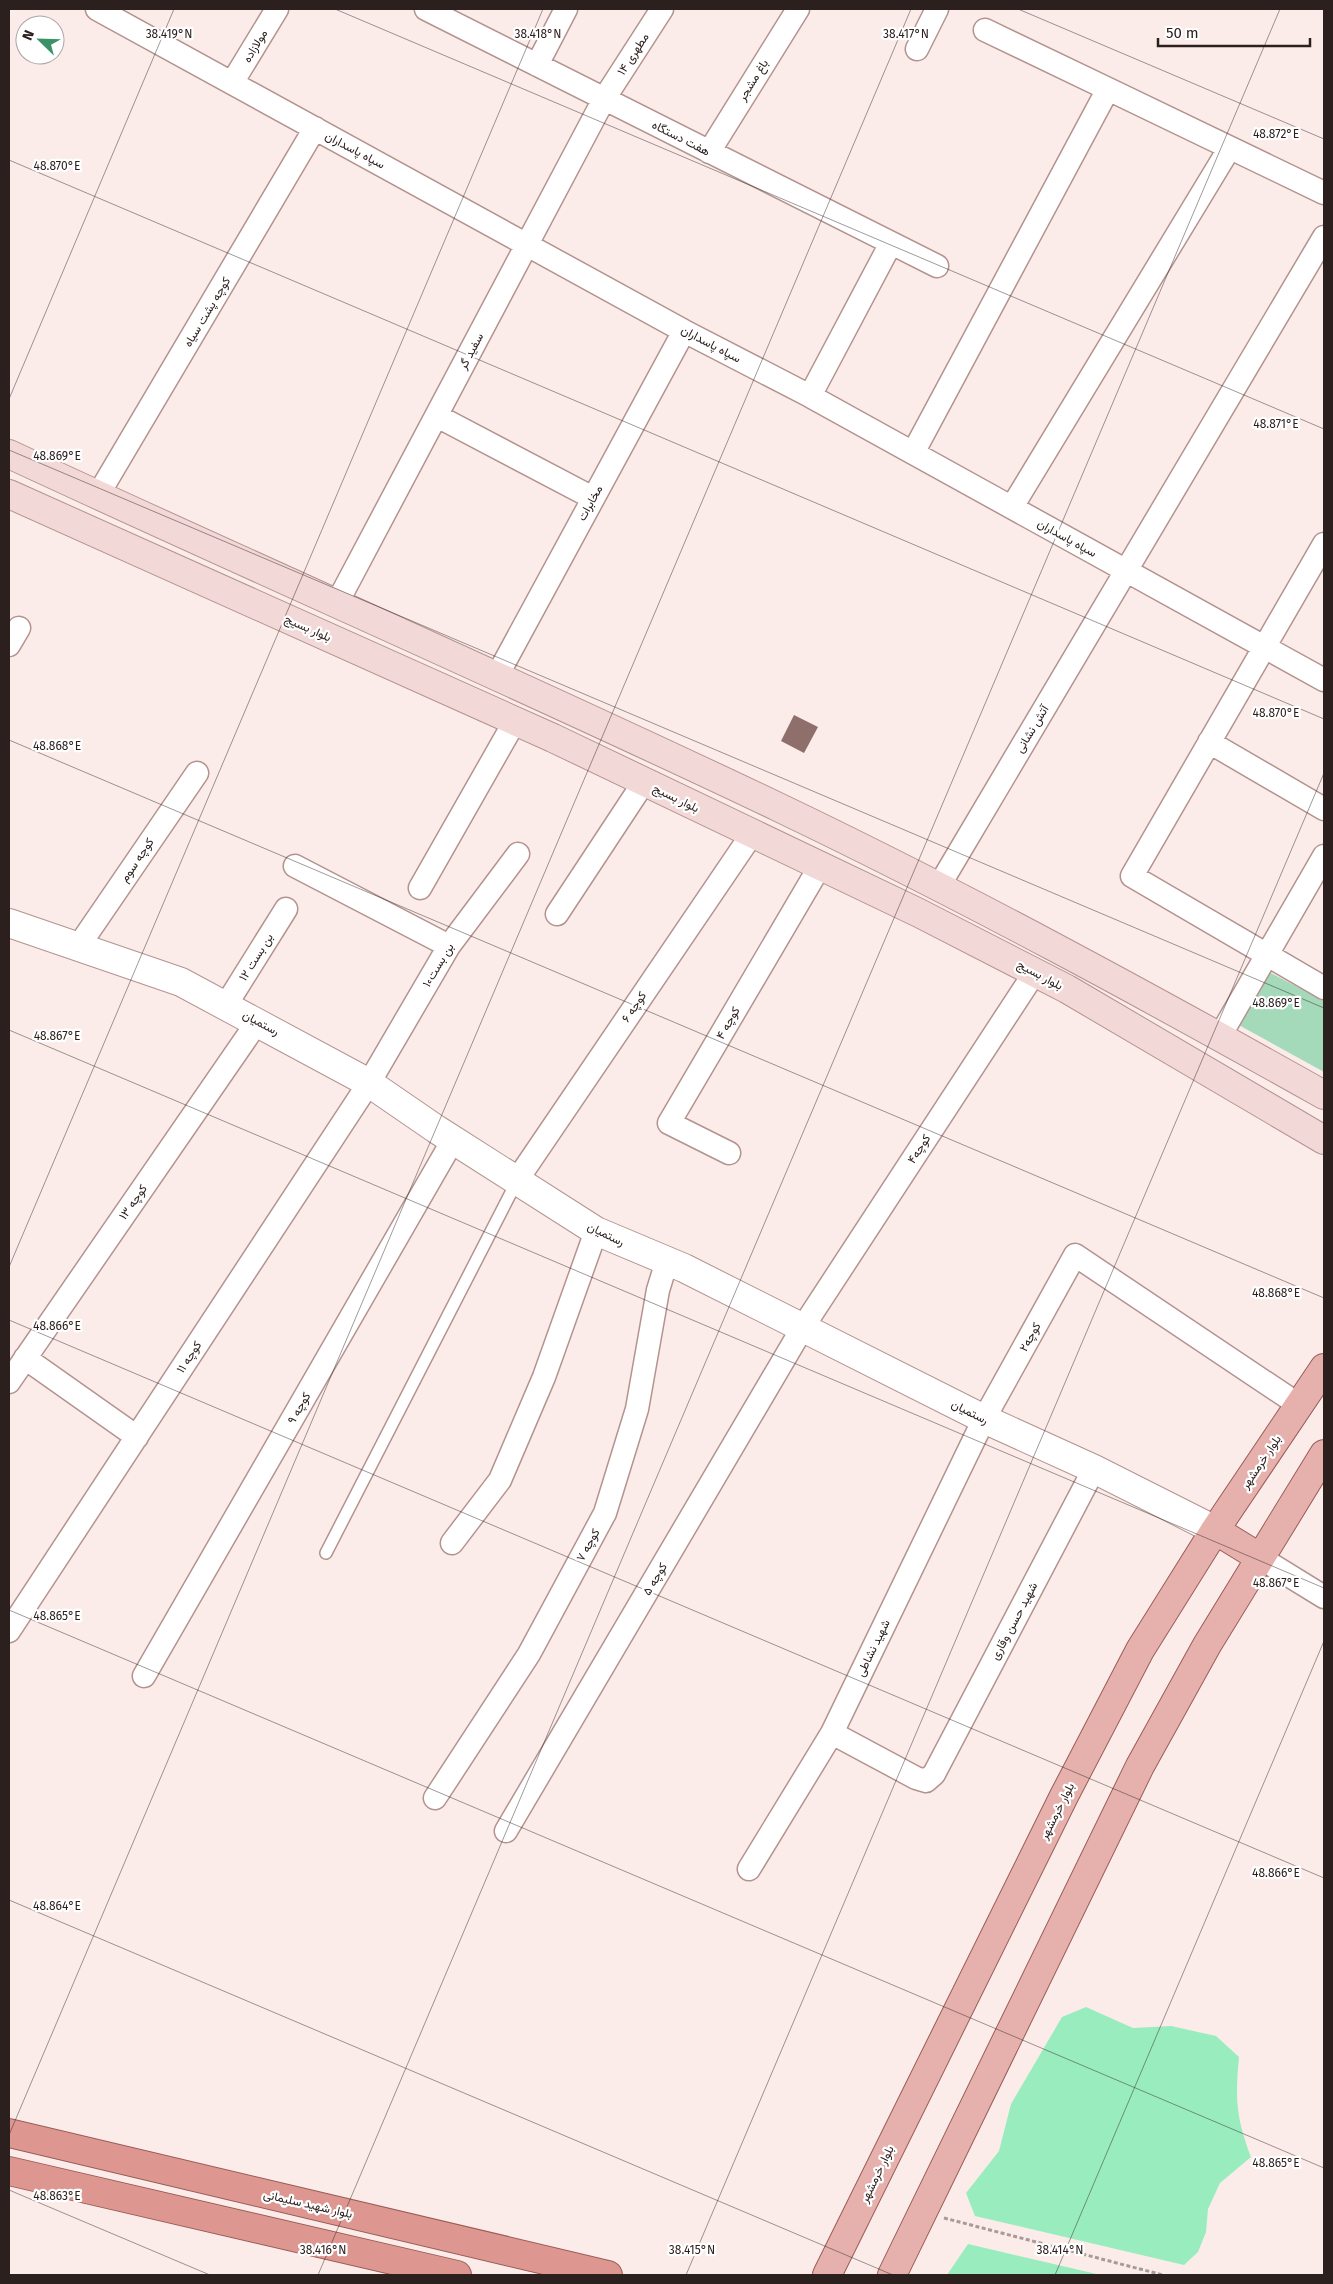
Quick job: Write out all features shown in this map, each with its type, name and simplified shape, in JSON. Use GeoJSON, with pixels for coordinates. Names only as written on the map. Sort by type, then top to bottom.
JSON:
{"type":"FeatureCollection","features":[{"type":"Feature","properties":{"kind":"highway","name":"بلوار شهید سلیمانی"},"geometry":{"type":"LineString","coordinates":[[9,2133],[608,2275]]}},
{"type":"Feature","properties":{"kind":"highway"},"geometry":{"type":"LineString","coordinates":[[9,2171],[457,2275]]}},
{"type":"Feature","properties":{"kind":"main road"},"geometry":{"type":"LineString","coordinates":[[9,454],[497,676],[779,808],[939,886],[1079,959],[1324,1095]]}},
{"type":"Feature","properties":{"kind":"main road","name":"بلوار بسیج"},"geometry":{"type":"LineString","coordinates":[[9,494],[514,721],[919,913],[1035,972],[1324,1140]]}},
{"type":"Feature","properties":{"kind":"main road"},"geometry":{"type":"LineString","coordinates":[[321,634],[337,603]]}},
{"type":"Feature","properties":{"kind":"main road"},"geometry":{"type":"LineString","coordinates":[[919,913],[939,886]]}},
{"type":"Feature","properties":{"kind":"main road","name":"بلوار خرمشهر"},"geometry":{"type":"LineString","coordinates":[[827,2275],[1064,1796],[1140,1650],[1215,1530],[1324,1368]]}},
{"type":"Feature","properties":{"kind":"main road"},"geometry":{"type":"LineString","coordinates":[[892,2275],[1140,1766],[1207,1645],[1259,1557],[1324,1454]]}},
{"type":"Feature","properties":{"kind":"main road"},"geometry":{"type":"LineString","coordinates":[[1215,1530],[1259,1557]]}},
{"type":"Feature","properties":{"kind":"street","name":"سپاه پاسداران"},"geometry":{"type":"LineString","coordinates":[[98,9],[684,331],[810,396],[1324,680]]}},
{"type":"Feature","properties":{"kind":"street","name":"مولازاده"},"geometry":{"type":"LineString","coordinates":[[232,84],[277,9]]}},
{"type":"Feature","properties":{"kind":"street","name":"هفت دستگاه"},"geometry":{"type":"LineString","coordinates":[[426,9],[937,266]]}},
{"type":"Feature","properties":{"kind":"street"},"geometry":{"type":"LineString","coordinates":[[537,65],[566,9]]}},
{"type":"Feature","properties":{"kind":"street","name":"مطهری ۱۴"},"geometry":{"type":"LineString","coordinates":[[604,99],[662,9]]}},
{"type":"Feature","properties":{"kind":"street","name":"باغ مشجر"},"geometry":{"type":"LineString","coordinates":[[709,152],[798,9]]}},
{"type":"Feature","properties":{"kind":"street"},"geometry":{"type":"LineString","coordinates":[[917,49],[937,9]]}},
{"type":"Feature","properties":{"kind":"street"},"geometry":{"type":"LineString","coordinates":[[985,30],[1229,149],[1324,193]]}},
{"type":"Feature","properties":{"kind":"street"},"geometry":{"type":"LineString","coordinates":[[913,453],[1108,89]]}},
{"type":"Feature","properties":{"kind":"street","name":"سفید گر"},"geometry":{"type":"LineString","coordinates":[[337,603],[604,99]]}},
{"type":"Feature","properties":{"kind":"street","name":"کوچه پشت سیاه"},"geometry":{"type":"LineString","coordinates":[[98,496],[315,128]]}},
{"type":"Feature","properties":{"kind":"street"},"geometry":{"type":"LineString","coordinates":[[1012,507],[1229,149]]}},
{"type":"Feature","properties":{"kind":"street","name":"آتش نشانی"},"geometry":{"type":"LineString","coordinates":[[939,886],[1324,237]]}},
{"type":"Feature","properties":{"kind":"street"},"geometry":{"type":"LineString","coordinates":[[810,396],[892,242]]}},
{"type":"Feature","properties":{"kind":"street","name":"مخابرات"},"geometry":{"type":"LineString","coordinates":[[497,676],[684,331]]}},
{"type":"Feature","properties":{"kind":"street"},"geometry":{"type":"LineString","coordinates":[[436,416],[593,498]]}},
{"type":"Feature","properties":{"kind":"street"},"geometry":{"type":"LineString","coordinates":[[1324,544],[1132,876],[1324,988]]}},
{"type":"Feature","properties":{"kind":"street"},"geometry":{"type":"LineString","coordinates":[[420,888],[514,721]]}},
{"type":"Feature","properties":{"kind":"street"},"geometry":{"type":"LineString","coordinates":[[1209,742],[1324,809]]}},
{"type":"Feature","properties":{"kind":"street","name":"کوچه سوم"},"geometry":{"type":"LineString","coordinates":[[78,947],[197,773]]}},
{"type":"Feature","properties":{"kind":"street"},"geometry":{"type":"LineString","coordinates":[[557,914],[644,782]]}},
{"type":"Feature","properties":{"kind":"street","name":"کوچه ۶"},"geometry":{"type":"LineString","coordinates":[[517,1180],[752,834]]}},
{"type":"Feature","properties":{"kind":"street","name":"بن بست۱۰"},"geometry":{"type":"LineString","coordinates":[[369,1083],[449,946],[518,854]]}},
{"type":"Feature","properties":{"kind":"street"},"geometry":{"type":"LineString","coordinates":[[1220,1036],[1324,856]]}},
{"type":"Feature","properties":{"kind":"street"},"geometry":{"type":"LineString","coordinates":[[295,866],[449,946]]}},
{"type":"Feature","properties":{"kind":"street","name":"کوچه ۴"},"geometry":{"type":"LineString","coordinates":[[730,1153],[669,1123],[820,866]]}},
{"type":"Feature","properties":{"kind":"street","name":"بن بست ۱۲"},"geometry":{"type":"LineString","coordinates":[[226,1005],[286,909]]}},
{"type":"Feature","properties":{"kind":"street","name":"رستمیان"},"geometry":{"type":"LineString","coordinates":[[9,923],[181,982],[369,1083],[453,1140],[596,1231],[668,1261],[803,1327],[984,1420],[1094,1469],[1215,1530]]}},
{"type":"Feature","properties":{"kind":"street","name":"کوچه۴"},"geometry":{"type":"LineString","coordinates":[[803,1327],[1035,972]]}},
{"type":"Feature","properties":{"kind":"street","name":"کوچه ۱۳"},"geometry":{"type":"LineString","coordinates":[[9,1382],[258,1022]]}},
{"type":"Feature","properties":{"kind":"street","name":"کوچه ۱۱"},"geometry":{"type":"LineString","coordinates":[[9,1631],[369,1083]]}},
{"type":"Feature","properties":{"kind":"street","name":"کوچه ۹"},"geometry":{"type":"LineString","coordinates":[[144,1676],[453,1140]]}},
{"type":"Feature","properties":{"kind":"street"},"geometry":{"type":"LineString","coordinates":[[452,1543],[500,1480],[544,1377],[596,1231]]}},
{"type":"Feature","properties":{"kind":"street","name":"کوچه۲"},"geometry":{"type":"LineString","coordinates":[[984,1420],[1075,1255],[1299,1405]]}},
{"type":"Feature","properties":{"kind":"street","name":"کوچه ۷"},"geometry":{"type":"LineString","coordinates":[[435,1798],[529,1654],[605,1513],[637,1409],[658,1290],[668,1261]]}},
{"type":"Feature","properties":{"kind":"street","name":"کوچه ۵"},"geometry":{"type":"LineString","coordinates":[[506,1831],[803,1327]]}},
{"type":"Feature","properties":{"kind":"street"},"geometry":{"type":"LineString","coordinates":[[25,1358],[136,1437]]}},
{"type":"Feature","properties":{"kind":"street","name":"شهید نشاطی"},"geometry":{"type":"LineString","coordinates":[[749,1869],[832,1733],[984,1420]]}},
{"type":"Feature","properties":{"kind":"street","name":"شهید حسن وقاری"},"geometry":{"type":"LineString","coordinates":[[832,1733],[916,1778],[926,1781],[934,1774],[1094,1469]]}},
{"type":"Feature","properties":{"kind":"street"},"geometry":{"type":"LineString","coordinates":[[1259,1557],[1324,1597]]}},
{"type":"Feature","properties":{"kind":"lane"},"geometry":{"type":"LineString","coordinates":[[326,1553],[517,1180]]}},
{"type":"Feature","properties":{"kind":"path"},"geometry":{"type":"LineString","coordinates":[[922,2213],[1163,2275]]}},
{"type":"Feature","properties":{"kind":"shaded area"},"geometry":{"type":"Polygon","coordinates":[[[1269,972],[1324,1001],[1324,1072],[1235,1023],[1269,972]]]}},
{"type":"Feature","properties":{"kind":"shaded area"},"geometry":{"type":"Polygon","coordinates":[[[1086,2007],[1133,2028],[1171,2026],[1216,2036],[1239,2057],[1238,2108],[1242,2130],[1251,2157],[1220,2183],[1208,2209],[1206,2232],[1198,2252],[1184,2265],[975,2216],[966,2193],[999,2151],[1011,2104],[1062,2017],[1086,2007]]]}},
{"type":"Feature","properties":{"kind":"shaded area"},"geometry":{"type":"Polygon","coordinates":[[[968,2244],[1101,2275],[947,2275],[968,2244]]]}},
{"type":"Feature","properties":{"kind":"building"},"geometry":{"type":"Polygon","coordinates":[[[794,715],[818,727],[804,753],[781,741],[794,715]]]}}]}
